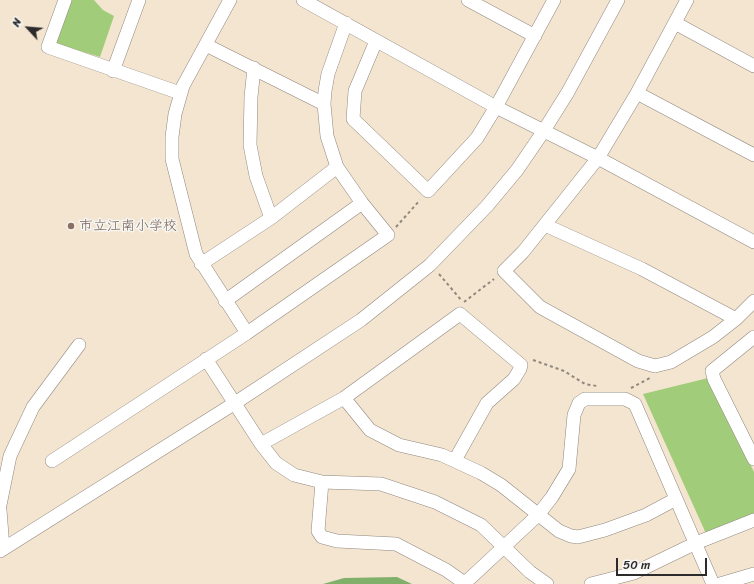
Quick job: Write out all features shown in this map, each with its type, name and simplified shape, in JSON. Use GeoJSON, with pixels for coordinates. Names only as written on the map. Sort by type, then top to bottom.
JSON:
{"type":"FeatureCollection","features":[{"type":"Feature","properties":{"kind":"street"},"geometry":{"type":"LineString","coordinates":[[65,0],[48,47],[180,94]]}},
{"type":"Feature","properties":{"kind":"street"},"geometry":{"type":"LineString","coordinates":[[113,71],[139,0]]}},
{"type":"Feature","properties":{"kind":"street"},"geometry":{"type":"LineString","coordinates":[[230,0],[180,94],[172,136],[172,159],[196,254],[247,333]]}},
{"type":"Feature","properties":{"kind":"street"},"geometry":{"type":"LineString","coordinates":[[303,0],[496,107],[543,132],[598,158],[754,242]]}},
{"type":"Feature","properties":{"kind":"street"},"geometry":{"type":"LineString","coordinates":[[468,0],[535,36]]}},
{"type":"Feature","properties":{"kind":"street"},"geometry":{"type":"LineString","coordinates":[[376,41],[355,91],[353,119],[428,191],[477,138],[496,107],[554,0]]}},
{"type":"Feature","properties":{"kind":"street"},"geometry":{"type":"LineString","coordinates":[[0,510],[2,550],[235,403],[361,320],[430,265],[487,206],[517,170],[543,132],[587,59],[618,0]]}},
{"type":"Feature","properties":{"kind":"street"},"geometry":{"type":"LineString","coordinates":[[687,0],[637,93],[598,158],[523,252],[504,271],[540,307],[638,361],[655,366],[671,362],[713,337],[736,319],[754,301]]}},
{"type":"Feature","properties":{"kind":"street"},"geometry":{"type":"LineString","coordinates":[[52,461],[247,333],[388,235],[362,203],[337,167],[327,136],[324,104],[328,74],[346,23]]}},
{"type":"Feature","properties":{"kind":"street"},"geometry":{"type":"LineString","coordinates":[[674,23],[754,66]]}},
{"type":"Feature","properties":{"kind":"street"},"geometry":{"type":"LineString","coordinates":[[206,45],[324,104]]}},
{"type":"Feature","properties":{"kind":"street"},"geometry":{"type":"LineString","coordinates":[[254,68],[251,97],[250,145],[256,176],[271,218]]}},
{"type":"Feature","properties":{"kind":"street"},"geometry":{"type":"LineString","coordinates":[[637,93],[754,155]]}},
{"type":"Feature","properties":{"kind":"street"},"geometry":{"type":"LineString","coordinates":[[202,264],[271,218],[337,167]]}},
{"type":"Feature","properties":{"kind":"street"},"geometry":{"type":"LineString","coordinates":[[226,301],[362,203]]}},
{"type":"Feature","properties":{"kind":"street"},"geometry":{"type":"LineString","coordinates":[[545,225],[642,269],[736,319]]}},
{"type":"Feature","properties":{"kind":"street"},"geometry":{"type":"LineString","coordinates":[[261,444],[344,398],[460,314],[521,365],[514,379],[487,403],[454,460]]}},
{"type":"Feature","properties":{"kind":"street"},"geometry":{"type":"LineString","coordinates":[[754,337],[712,371],[714,379],[754,459]]}},
{"type":"Feature","properties":{"kind":"street"},"geometry":{"type":"LineString","coordinates":[[0,505],[10,456],[33,407],[79,345]]}},
{"type":"Feature","properties":{"kind":"street"},"geometry":{"type":"LineString","coordinates":[[206,359],[261,444],[276,462],[294,475],[322,482],[381,484],[435,502],[481,525],[530,572],[547,584]]}},
{"type":"Feature","properties":{"kind":"street"},"geometry":{"type":"LineString","coordinates":[[344,398],[370,430],[399,445],[442,455],[454,460],[501,485],[559,531],[571,536],[578,537],[605,530],[646,515],[676,499]]}},
{"type":"Feature","properties":{"kind":"street"},"geometry":{"type":"LineString","coordinates":[[322,482],[318,531],[322,537],[336,541],[396,544],[446,570],[466,584],[538,515],[549,502],[569,469],[574,415],[579,403],[585,399],[625,399],[636,404],[713,584]]}},
{"type":"Feature","properties":{"kind":"street"},"geometry":{"type":"LineString","coordinates":[[591,584],[634,573],[696,543],[754,520]]}},
{"type":"Feature","properties":{"kind":"street"},"geometry":{"type":"LineString","coordinates":[[720,584],[754,574]]}},
{"type":"Feature","properties":{"kind":"path"},"geometry":{"type":"LineString","coordinates":[[388,235],[428,191]]}},
{"type":"Feature","properties":{"kind":"path"},"geometry":{"type":"LineString","coordinates":[[463,302],[504,271]]}},
{"type":"Feature","properties":{"kind":"green space"},"geometry":{"type":"Polygon","coordinates":[[[71,0],[94,0],[103,10],[114,16],[100,57],[54,43],[71,0]]]}},
{"type":"Feature","properties":{"kind":"green space"},"geometry":{"type":"Polygon","coordinates":[[[708,378],[754,472],[754,516],[708,538],[643,394],[708,378]]]}},
{"type":"Feature","properties":{"kind":"green space"},"geometry":{"type":"Polygon","coordinates":[[[397,577],[412,584],[323,584],[344,578],[397,577]]]}},
{"type":"Feature","properties":{"kind":"place","name":"市立江南小学校"},"geometry":{"type":"Point","coordinates":[71,226]}}]}
